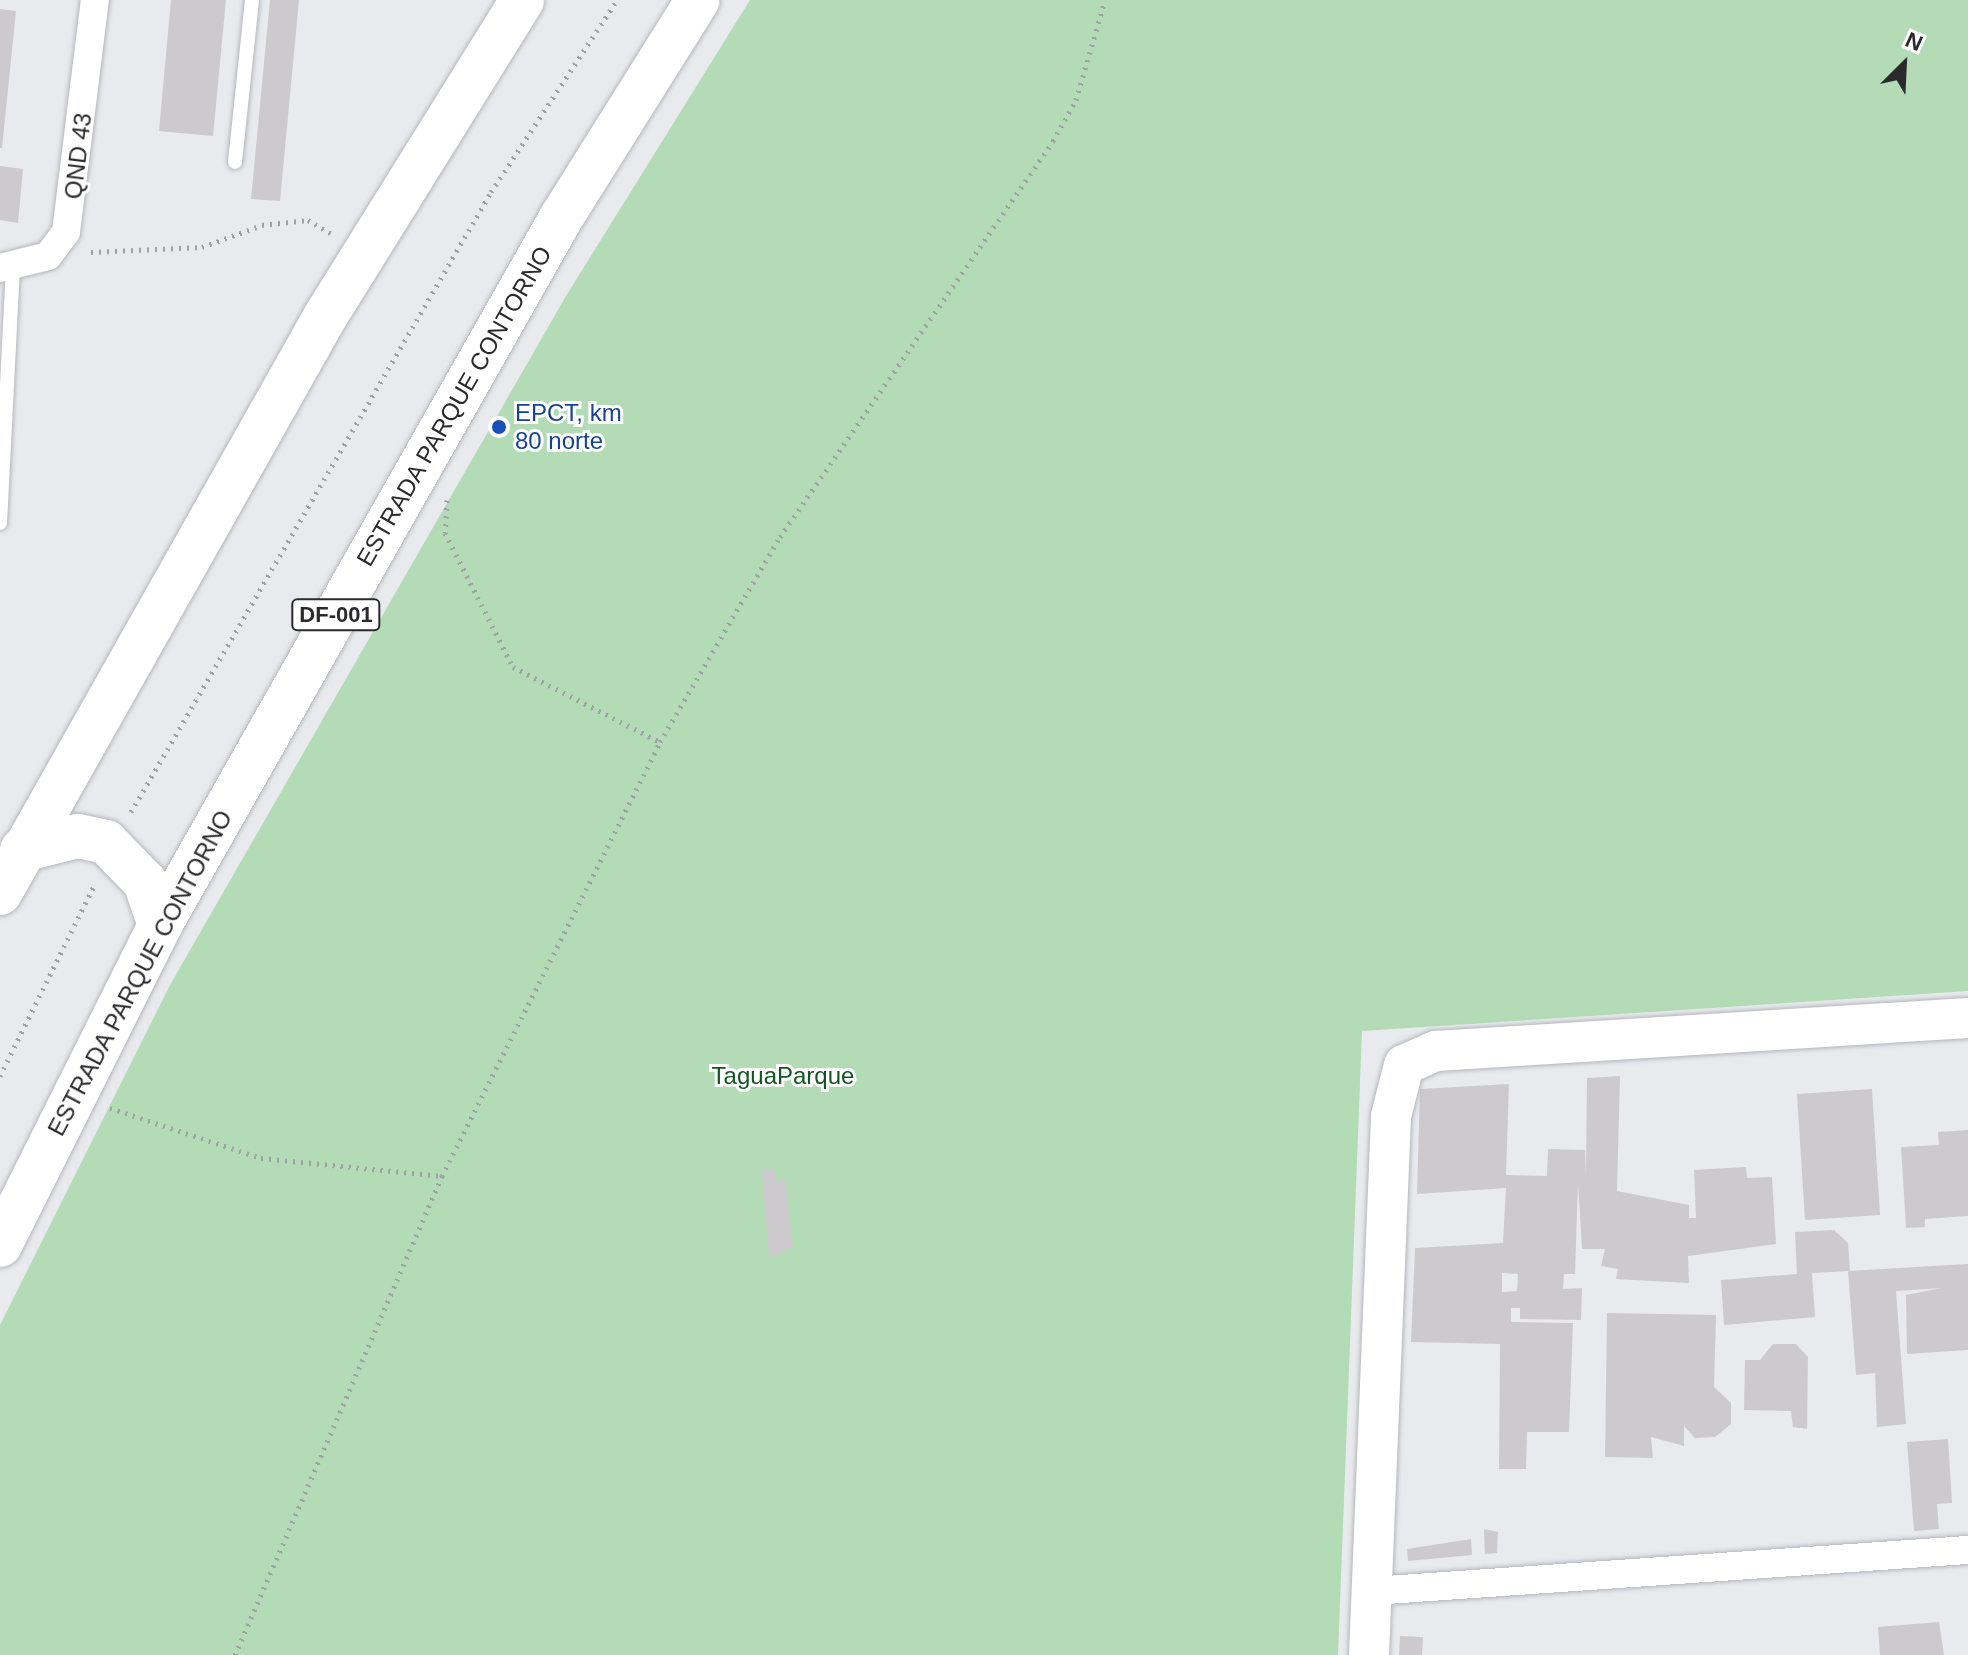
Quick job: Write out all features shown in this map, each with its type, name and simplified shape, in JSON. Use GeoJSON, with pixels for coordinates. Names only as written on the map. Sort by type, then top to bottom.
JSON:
{"type":"FeatureCollection","features":[{"type":"Feature","properties":{"kind":"highway"},"geometry":{"type":"LineString","coordinates":[[0,893],[363,253],[522,0]]}},
{"type":"Feature","properties":{"kind":"highway","name":"ESTRADA PARQUE CONTORNO"},"geometry":{"type":"LineString","coordinates":[[0,1245],[160,925],[561,218],[698,0]]}},
{"type":"Feature","properties":{"kind":"highway"},"geometry":{"type":"LineString","coordinates":[[22,850],[78,836],[113,846],[145,882],[160,925]]}},
{"type":"Feature","properties":{"kind":"street","name":"QND 43"},"geometry":{"type":"LineString","coordinates":[[54,250],[73,205],[95,0]]}},
{"type":"Feature","properties":{"kind":"street"},"geometry":{"type":"LineString","coordinates":[[7,268],[54,250]]}},
{"type":"Feature","properties":{"kind":"street"},"geometry":{"type":"LineString","coordinates":[[1369,1655],[1391,1116],[1404,1065],[1436,1051],[1968,1018]]}},
{"type":"Feature","properties":{"kind":"street"},"geometry":{"type":"LineString","coordinates":[[1372,1591],[1968,1550]]}},
{"type":"Feature","properties":{"kind":"lane"},"geometry":{"type":"LineString","coordinates":[[235,162],[252,0]]}},
{"type":"Feature","properties":{"kind":"lane"},"geometry":{"type":"LineString","coordinates":[[0,523],[7,268]]}},
{"type":"Feature","properties":{"kind":"path"},"geometry":{"type":"LineString","coordinates":[[0,1076],[113,846],[491,192],[617,0]]}},
{"type":"Feature","properties":{"kind":"path"},"geometry":{"type":"LineString","coordinates":[[235,1655],[442,1176],[660,742],[780,537],[1053,141],[1076,100],[1105,0]]}},
{"type":"Feature","properties":{"kind":"path"},"geometry":{"type":"LineString","coordinates":[[54,250],[144,254],[308,220],[363,253]]}},
{"type":"Feature","properties":{"kind":"path"},"geometry":{"type":"LineString","coordinates":[[414,474],[448,493],[445,533],[513,667],[660,742]]}},
{"type":"Feature","properties":{"kind":"path"},"geometry":{"type":"LineString","coordinates":[[76,1094],[161,1130],[261,1158],[442,1176]]}},
{"type":"Feature","properties":{"kind":"green space","name":"TaguaParque"},"geometry":{"type":"Polygon","coordinates":[[[750,0],[1968,0],[1968,991],[1362,1031],[1338,1655],[0,1655],[0,1325],[170,985],[566,296],[750,0]]]}},
{"type":"Feature","properties":{"kind":"building"},"geometry":{"type":"Polygon","coordinates":[[[171,0],[226,0],[213,136],[159,131],[171,0]]]}},
{"type":"Feature","properties":{"kind":"building"},"geometry":{"type":"Polygon","coordinates":[[[270,0],[299,0],[280,201],[251,199],[270,0]]]}},
{"type":"Feature","properties":{"kind":"building"},"geometry":{"type":"Polygon","coordinates":[[[0,9],[16,11],[2,148],[0,148],[0,9]]]}},
{"type":"Feature","properties":{"kind":"building"},"geometry":{"type":"Polygon","coordinates":[[[0,166],[23,169],[18,223],[0,220],[0,166]]]}},
{"type":"Feature","properties":{"kind":"building"},"geometry":{"type":"Polygon","coordinates":[[[1620,1076],[1617,1191],[1689,1205],[1689,1218],[1696,1218],[1694,1170],[1746,1167],[1747,1178],[1772,1177],[1776,1244],[1688,1256],[1689,1283],[1616,1279],[1618,1269],[1601,1266],[1605,1249],[1582,1249],[1578,1182],[1575,1274],[1564,1274],[1563,1289],[1582,1288],[1581,1320],[1520,1319],[1520,1308],[1511,1308],[1511,1322],[1573,1323],[1569,1432],[1527,1432],[1526,1469],[1499,1469],[1500,1344],[1411,1342],[1415,1248],[1503,1243],[1506,1188],[1417,1194],[1420,1089],[1509,1084],[1506,1175],[1547,1176],[1548,1149],[1585,1150],[1586,1175],[1587,1078],[1620,1076]],[[1502,1273],[1502,1292],[1517,1291],[1518,1274],[1502,1273]]]}},
{"type":"Feature","properties":{"kind":"building"},"geometry":{"type":"Polygon","coordinates":[[[1872,1089],[1880,1215],[1805,1220],[1797,1094],[1872,1089]]]}},
{"type":"Feature","properties":{"kind":"building"},"geometry":{"type":"Polygon","coordinates":[[[1968,1130],[1968,1216],[1925,1219],[1925,1227],[1906,1228],[1901,1147],[1939,1145],[1938,1132],[1968,1130]]]}},
{"type":"Feature","properties":{"kind":"building"},"geometry":{"type":"Polygon","coordinates":[[[775,1169],[776,1181],[785,1180],[793,1247],[769,1258],[762,1170],[775,1169]]]}},
{"type":"Feature","properties":{"kind":"building"},"geometry":{"type":"Polygon","coordinates":[[[1834,1230],[1848,1243],[1850,1271],[1812,1273],[1815,1317],[1724,1325],[1721,1280],[1797,1274],[1795,1232],[1834,1230]]]}},
{"type":"Feature","properties":{"kind":"building"},"geometry":{"type":"Polygon","coordinates":[[[1968,1264],[1968,1350],[1907,1354],[1906,1295],[1942,1288],[1896,1291],[1906,1424],[1877,1427],[1875,1373],[1856,1375],[1848,1271],[1968,1264]]]}},
{"type":"Feature","properties":{"kind":"building"},"geometry":{"type":"Polygon","coordinates":[[[1607,1313],[1716,1315],[1714,1387],[1731,1403],[1731,1424],[1715,1437],[1695,1438],[1684,1426],[1684,1446],[1651,1437],[1653,1458],[1605,1457],[1607,1313]]]}},
{"type":"Feature","properties":{"kind":"building"},"geometry":{"type":"Polygon","coordinates":[[[1773,1344],[1796,1344],[1808,1357],[1807,1429],[1793,1427],[1791,1411],[1744,1410],[1745,1360],[1760,1360],[1773,1344]]]}},
{"type":"Feature","properties":{"kind":"building"},"geometry":{"type":"Polygon","coordinates":[[[1948,1439],[1952,1503],[1937,1504],[1939,1529],[1914,1531],[1907,1442],[1948,1439]]]}},
{"type":"Feature","properties":{"kind":"building"},"geometry":{"type":"Polygon","coordinates":[[[1484,1529],[1498,1532],[1497,1553],[1485,1554],[1484,1529]]]}},
{"type":"Feature","properties":{"kind":"building"},"geometry":{"type":"Polygon","coordinates":[[[1471,1539],[1472,1555],[1408,1561],[1407,1549],[1471,1539]]]}},
{"type":"Feature","properties":{"kind":"building"},"geometry":{"type":"Polygon","coordinates":[[[1939,1622],[1944,1655],[1880,1655],[1878,1627],[1939,1622]]]}},
{"type":"Feature","properties":{"kind":"building"},"geometry":{"type":"Polygon","coordinates":[[[1400,1636],[1423,1637],[1422,1655],[1399,1655],[1400,1636]]]}},
{"type":"Feature","properties":{"kind":"place","name":"EPCT, km 80 norte"},"geometry":{"type":"Point","coordinates":[499,427]}}]}
